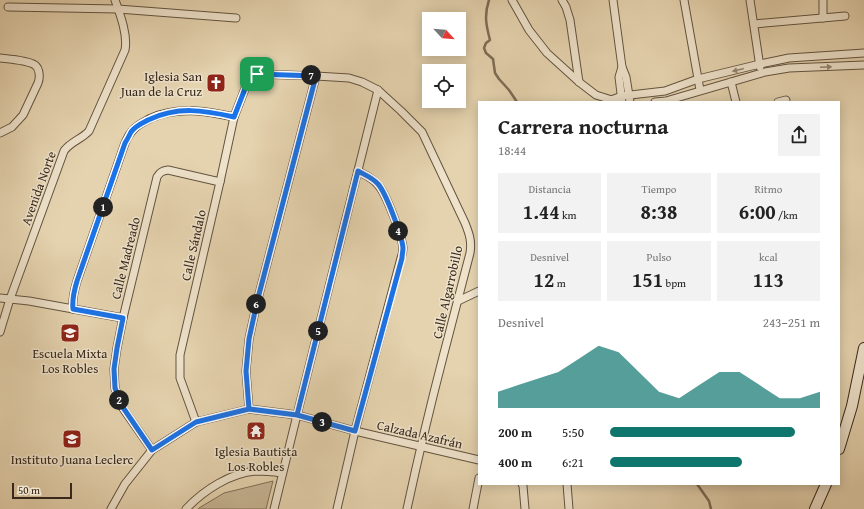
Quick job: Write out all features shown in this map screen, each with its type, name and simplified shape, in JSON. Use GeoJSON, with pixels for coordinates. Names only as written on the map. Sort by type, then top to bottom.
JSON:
{"type":"FeatureCollection","features":[{"type":"Feature","properties":{"kind":"main road"},"geometry":{"type":"LineString","coordinates":[[840,445],[852,406],[864,348]]}},
{"type":"Feature","properties":{"kind":"main road"},"geometry":{"type":"LineString","coordinates":[[815,509],[826,485]]}},
{"type":"Feature","properties":{"kind":"street","name":"Avenida Norte"},"geometry":{"type":"LineString","coordinates":[[0,332],[9,302],[64,151],[68,146],[89,131],[125,50],[125,36],[115,0]]}},
{"type":"Feature","properties":{"kind":"street"},"geometry":{"type":"LineString","coordinates":[[512,0],[529,30],[548,53],[578,82],[596,95],[622,100],[665,91],[698,79],[789,58],[864,53]]}},
{"type":"Feature","properties":{"kind":"street"},"geometry":{"type":"LineString","coordinates":[[562,0],[570,20],[578,82]]}},
{"type":"Feature","properties":{"kind":"street"},"geometry":{"type":"LineString","coordinates":[[613,0],[622,67],[626,77],[622,100]]}},
{"type":"Feature","properties":{"kind":"street"},"geometry":{"type":"LineString","coordinates":[[684,0],[700,90]]}},
{"type":"Feature","properties":{"kind":"street"},"geometry":{"type":"LineString","coordinates":[[750,0],[762,73]]}},
{"type":"Feature","properties":{"kind":"street"},"geometry":{"type":"LineString","coordinates":[[823,0],[823,18]]}},
{"type":"Feature","properties":{"kind":"street"},"geometry":{"type":"LineString","coordinates":[[8,7],[118,9],[236,18]]}},
{"type":"Feature","properties":{"kind":"street"},"geometry":{"type":"LineString","coordinates":[[754,24],[845,16]]}},
{"type":"Feature","properties":{"kind":"street"},"geometry":{"type":"LineString","coordinates":[[0,58],[24,61],[35,65],[38,69],[40,78],[23,115],[12,127],[0,133]]}},
{"type":"Feature","properties":{"kind":"street"},"geometry":{"type":"LineString","coordinates":[[666,101],[762,73],[789,68],[864,65]]}},
{"type":"Feature","properties":{"kind":"street","name":"Calle Algarrobillo"},"geometry":{"type":"LineString","coordinates":[[252,75],[266,74],[349,78],[362,82],[378,90],[402,111],[422,132],[465,223],[471,245],[406,509]]}},
{"type":"Feature","properties":{"kind":"street","name":"Calle Sándalo"},"geometry":{"type":"LineString","coordinates":[[196,422],[180,378],[180,355],[234,117],[248,81],[252,75]]}},
{"type":"Feature","properties":{"kind":"street"},"geometry":{"type":"LineString","coordinates":[[249,409],[246,371],[249,339],[257,302],[316,76]]}},
{"type":"Feature","properties":{"kind":"street"},"geometry":{"type":"LineString","coordinates":[[731,82],[736,101]]}},
{"type":"Feature","properties":{"kind":"street"},"geometry":{"type":"LineString","coordinates":[[274,509],[378,90]]}},
{"type":"Feature","properties":{"kind":"street"},"geometry":{"type":"LineString","coordinates":[[782,101],[786,100]]}},
{"type":"Feature","properties":{"kind":"street"},"geometry":{"type":"LineString","coordinates":[[73,309],[72,303],[77,281],[125,143],[131,131],[140,123],[172,112],[187,110],[202,111],[234,117]]}},
{"type":"Feature","properties":{"kind":"street","name":"Calle Madreado"},"geometry":{"type":"LineString","coordinates":[[152,450],[122,406],[115,388],[114,369],[123,318],[157,177],[163,170],[168,170],[220,182]]}},
{"type":"Feature","properties":{"kind":"street"},"geometry":{"type":"LineString","coordinates":[[337,509],[355,431],[402,258],[403,249],[397,225],[384,194],[378,185],[358,171]]}},
{"type":"Feature","properties":{"kind":"street"},"geometry":{"type":"LineString","coordinates":[[458,301],[478,291]]}},
{"type":"Feature","properties":{"kind":"street"},"geometry":{"type":"LineString","coordinates":[[0,298],[9,302],[28,301],[123,318]]}},
{"type":"Feature","properties":{"kind":"street","name":"Calzada Azafrán"},"geometry":{"type":"LineString","coordinates":[[111,509],[125,484],[152,450],[196,422],[249,409],[297,415],[355,431],[478,460]]}},
{"type":"Feature","properties":{"kind":"street"},"geometry":{"type":"LineString","coordinates":[[186,509],[211,487],[233,477],[257,471],[282,473]]}},
{"type":"Feature","properties":{"kind":"street"},"geometry":{"type":"LineString","coordinates":[[473,509],[478,483]]}},
{"type":"Feature","properties":{"kind":"street"},"geometry":{"type":"LineString","coordinates":[[522,485],[526,509]]}},
{"type":"Feature","properties":{"kind":"street"},"geometry":{"type":"LineString","coordinates":[[568,485],[569,509]]}},
{"type":"Feature","properties":{"kind":"shaded area"},"geometry":{"type":"Polygon","coordinates":[[[273,481],[266,509],[198,509],[224,493],[273,481]]]}},
{"type":"Feature","properties":{"kind":"waterway"},"geometry":{"type":"LineString","coordinates":[[489,0],[486,10],[486,20],[490,40],[486,43],[484,48],[486,53],[493,59],[495,73],[516,101]]}},
{"type":"Feature","properties":{"kind":"waterway"},"geometry":{"type":"LineString","coordinates":[[698,485],[709,501],[711,509]]}},
{"type":"Feature","properties":{"kind":"place","name":"Iglesia San Juan de la Cruz"},"geometry":{"type":"Point","coordinates":[216,83]}},
{"type":"Feature","properties":{"kind":"place","name":"Escuela Mixta Los Robles"},"geometry":{"type":"Point","coordinates":[70,333]}},
{"type":"Feature","properties":{"kind":"place","name":"Iglesia Bautista Los Robles"},"geometry":{"type":"Point","coordinates":[256,431]}},
{"type":"Feature","properties":{"kind":"place","name":"Instituto Juana Leclerc"},"geometry":{"type":"Point","coordinates":[72,439]}},
{"type":"Feature","properties":{"kind":"route"},"geometry":{"type":"LineString","coordinates":[[257,74],[252,75],[248,81],[234,117],[202,111],[187,110],[172,112],[140,123],[131,131],[125,143],[77,281],[73,296],[73,309],[123,318],[114,369],[115,388],[122,406],[152,450],[196,422],[249,409],[297,415],[355,431],[402,258],[403,249],[397,225],[384,194],[378,185],[358,171],[297,415],[249,409],[246,371],[249,339],[257,302],[316,76],[257,74]]}}]}
